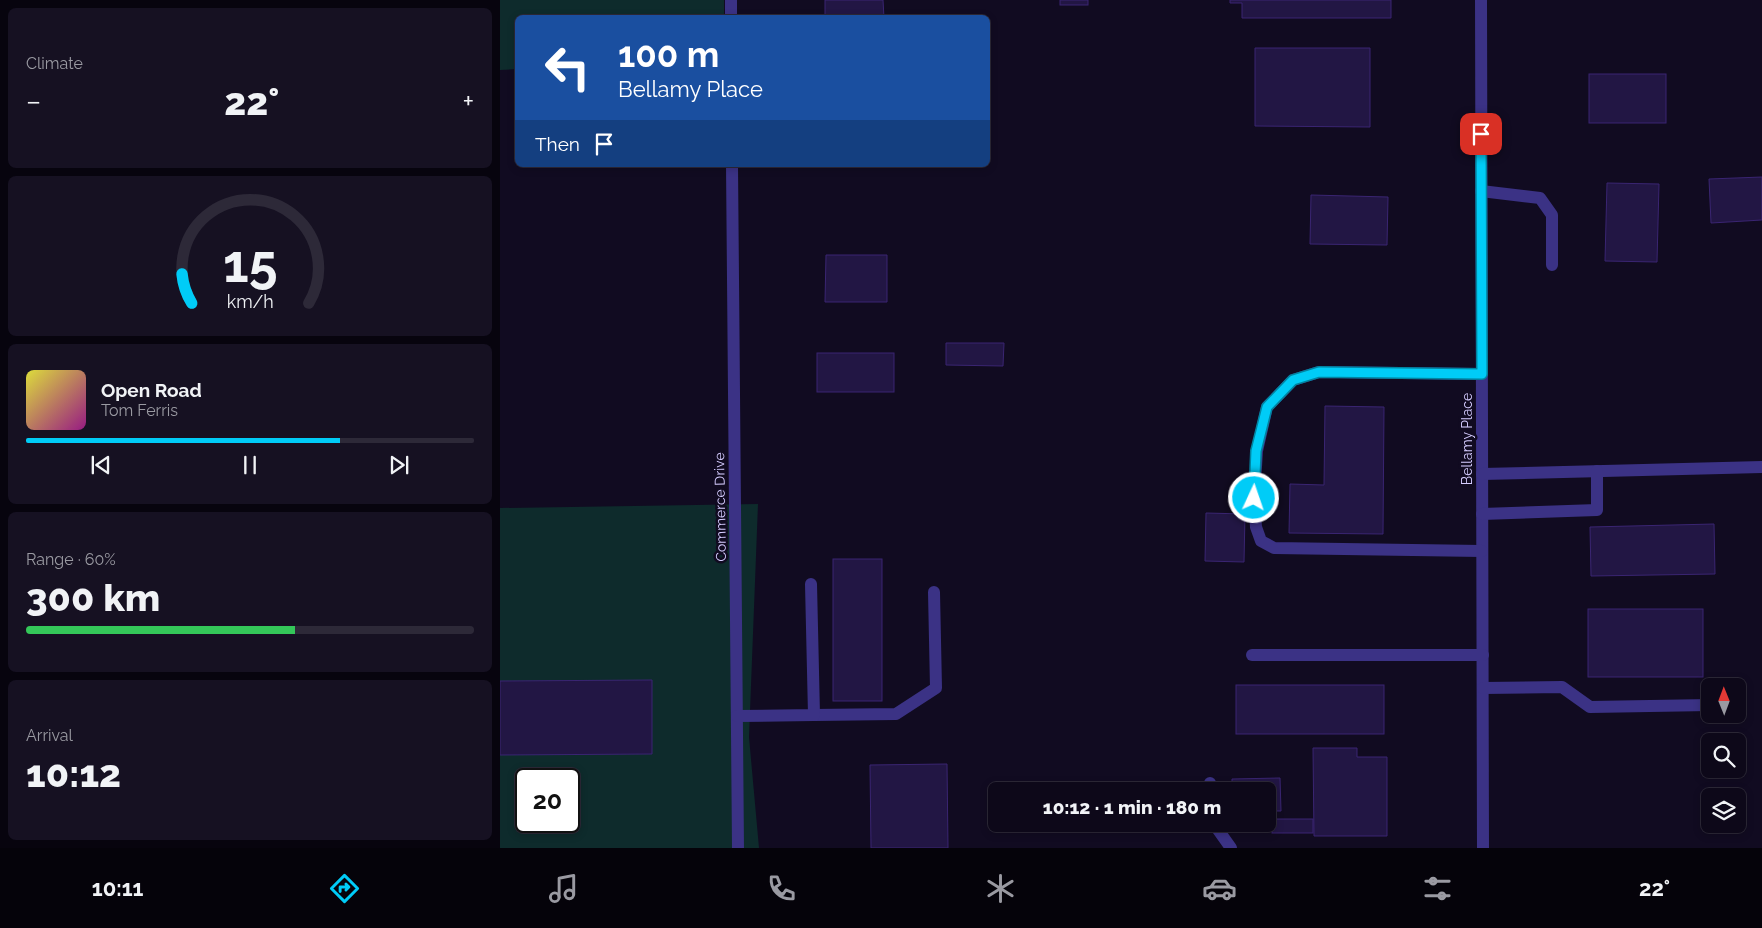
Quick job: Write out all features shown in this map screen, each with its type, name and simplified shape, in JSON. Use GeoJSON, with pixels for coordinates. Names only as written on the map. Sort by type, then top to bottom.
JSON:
{"type":"FeatureCollection","features":[{"type":"Feature","properties":{"kind":"street"},"geometry":{"type":"LineString","coordinates":[[730,0],[731,15]]}},
{"type":"Feature","properties":{"kind":"street","name":"Bellamy Place"},"geometry":{"type":"LineString","coordinates":[[1481,0],[1483,848]]}},
{"type":"Feature","properties":{"kind":"street","name":"Commerce Drive"},"geometry":{"type":"LineString","coordinates":[[732,167],[738,848]]}},
{"type":"Feature","properties":{"kind":"street"},"geometry":{"type":"LineString","coordinates":[[1481,191],[1540,198],[1552,215],[1552,265]]}},
{"type":"Feature","properties":{"kind":"street"},"geometry":{"type":"LineString","coordinates":[[1482,374],[1319,372],[1293,380],[1267,407],[1256,451],[1254,498],[1256,526],[1261,541],[1274,548],[1482,551]]}},
{"type":"Feature","properties":{"kind":"street"},"geometry":{"type":"LineString","coordinates":[[1482,474],[1762,467]]}},
{"type":"Feature","properties":{"kind":"street"},"geometry":{"type":"LineString","coordinates":[[1482,514],[1597,510],[1597,471]]}},
{"type":"Feature","properties":{"kind":"street"},"geometry":{"type":"LineString","coordinates":[[811,584],[814,715]]}},
{"type":"Feature","properties":{"kind":"street"},"geometry":{"type":"LineString","coordinates":[[737,716],[896,714],[936,688],[934,592]]}},
{"type":"Feature","properties":{"kind":"street"},"geometry":{"type":"LineString","coordinates":[[1252,655],[1483,655]]}},
{"type":"Feature","properties":{"kind":"street"},"geometry":{"type":"LineString","coordinates":[[1483,688],[1562,687],[1590,707],[1701,705]]}},
{"type":"Feature","properties":{"kind":"street"},"geometry":{"type":"LineString","coordinates":[[1220,832],[1231,848]]}},
{"type":"Feature","properties":{"kind":"green space"},"geometry":{"type":"Polygon","coordinates":[[[500,0],[724,0],[724,15],[515,15],[515,69],[500,70],[500,0]]]}},
{"type":"Feature","properties":{"kind":"green space"},"geometry":{"type":"Polygon","coordinates":[[[758,504],[749,737],[759,848],[500,848],[500,508],[758,504]]]}},
{"type":"Feature","properties":{"kind":"building"},"geometry":{"type":"Polygon","coordinates":[[[825,0],[883,0],[884,15],[825,15],[825,0]]]}},
{"type":"Feature","properties":{"kind":"building"},"geometry":{"type":"Polygon","coordinates":[[[1060,0],[1088,0],[1088,5],[1060,5],[1060,0]]]}},
{"type":"Feature","properties":{"kind":"building"},"geometry":{"type":"Polygon","coordinates":[[[1230,0],[1391,0],[1391,18],[1242,18],[1242,3],[1230,3],[1230,0]]]}},
{"type":"Feature","properties":{"kind":"building"},"geometry":{"type":"Polygon","coordinates":[[[1255,48],[1370,48],[1370,127],[1255,126],[1255,48]]]}},
{"type":"Feature","properties":{"kind":"building"},"geometry":{"type":"Polygon","coordinates":[[[1589,74],[1666,74],[1666,123],[1589,123],[1589,74]]]}},
{"type":"Feature","properties":{"kind":"building"},"geometry":{"type":"Polygon","coordinates":[[[1762,177],[1762,220],[1711,223],[1709,179],[1762,177]]]}},
{"type":"Feature","properties":{"kind":"building"},"geometry":{"type":"Polygon","coordinates":[[[1607,183],[1659,184],[1657,262],[1605,261],[1607,183]]]}},
{"type":"Feature","properties":{"kind":"building"},"geometry":{"type":"Polygon","coordinates":[[[1311,195],[1388,197],[1387,245],[1310,244],[1311,195]]]}},
{"type":"Feature","properties":{"kind":"building"},"geometry":{"type":"Polygon","coordinates":[[[826,255],[887,255],[887,302],[825,302],[826,255]]]}},
{"type":"Feature","properties":{"kind":"building"},"geometry":{"type":"Polygon","coordinates":[[[946,343],[1004,343],[1003,366],[946,365],[946,343]]]}},
{"type":"Feature","properties":{"kind":"building"},"geometry":{"type":"Polygon","coordinates":[[[817,353],[894,353],[894,392],[817,392],[817,353]]]}},
{"type":"Feature","properties":{"kind":"building"},"geometry":{"type":"Polygon","coordinates":[[[1325,406],[1384,407],[1383,534],[1289,533],[1290,484],[1324,485],[1325,406]]]}},
{"type":"Feature","properties":{"kind":"building"},"geometry":{"type":"Polygon","coordinates":[[[1206,513],[1245,514],[1244,562],[1205,561],[1206,513]]]}},
{"type":"Feature","properties":{"kind":"building"},"geometry":{"type":"Polygon","coordinates":[[[1714,524],[1715,574],[1591,576],[1590,527],[1714,524]]]}},
{"type":"Feature","properties":{"kind":"building"},"geometry":{"type":"Polygon","coordinates":[[[833,559],[882,559],[882,701],[833,701],[833,559]]]}},
{"type":"Feature","properties":{"kind":"building"},"geometry":{"type":"Polygon","coordinates":[[[1588,609],[1703,609],[1703,677],[1588,677],[1588,609]]]}},
{"type":"Feature","properties":{"kind":"building"},"geometry":{"type":"Polygon","coordinates":[[[652,680],[652,754],[500,755],[500,681],[652,680]]]}},
{"type":"Feature","properties":{"kind":"building"},"geometry":{"type":"Polygon","coordinates":[[[1236,685],[1384,685],[1384,734],[1236,734],[1236,685]]]}},
{"type":"Feature","properties":{"kind":"building"},"geometry":{"type":"Polygon","coordinates":[[[1313,748],[1357,748],[1357,757],[1387,757],[1387,836],[1314,836],[1313,748]]]}},
{"type":"Feature","properties":{"kind":"building"},"geometry":{"type":"Polygon","coordinates":[[[947,764],[948,848],[871,848],[870,765],[947,764]]]}},
{"type":"Feature","properties":{"kind":"building"},"geometry":{"type":"Polygon","coordinates":[[[1280,778],[1281,811],[1276,811],[1276,782],[1232,782],[1232,779],[1280,778]]]}},
{"type":"Feature","properties":{"kind":"building"},"geometry":{"type":"Polygon","coordinates":[[[1276,819],[1313,819],[1313,833],[1272,833],[1276,832],[1276,819]]]}},
{"type":"Feature","properties":{"kind":"route"},"geometry":{"type":"LineString","coordinates":[[1254,498],[1256,451],[1267,407],[1293,380],[1319,372],[1482,374],[1481,134]]}}]}
